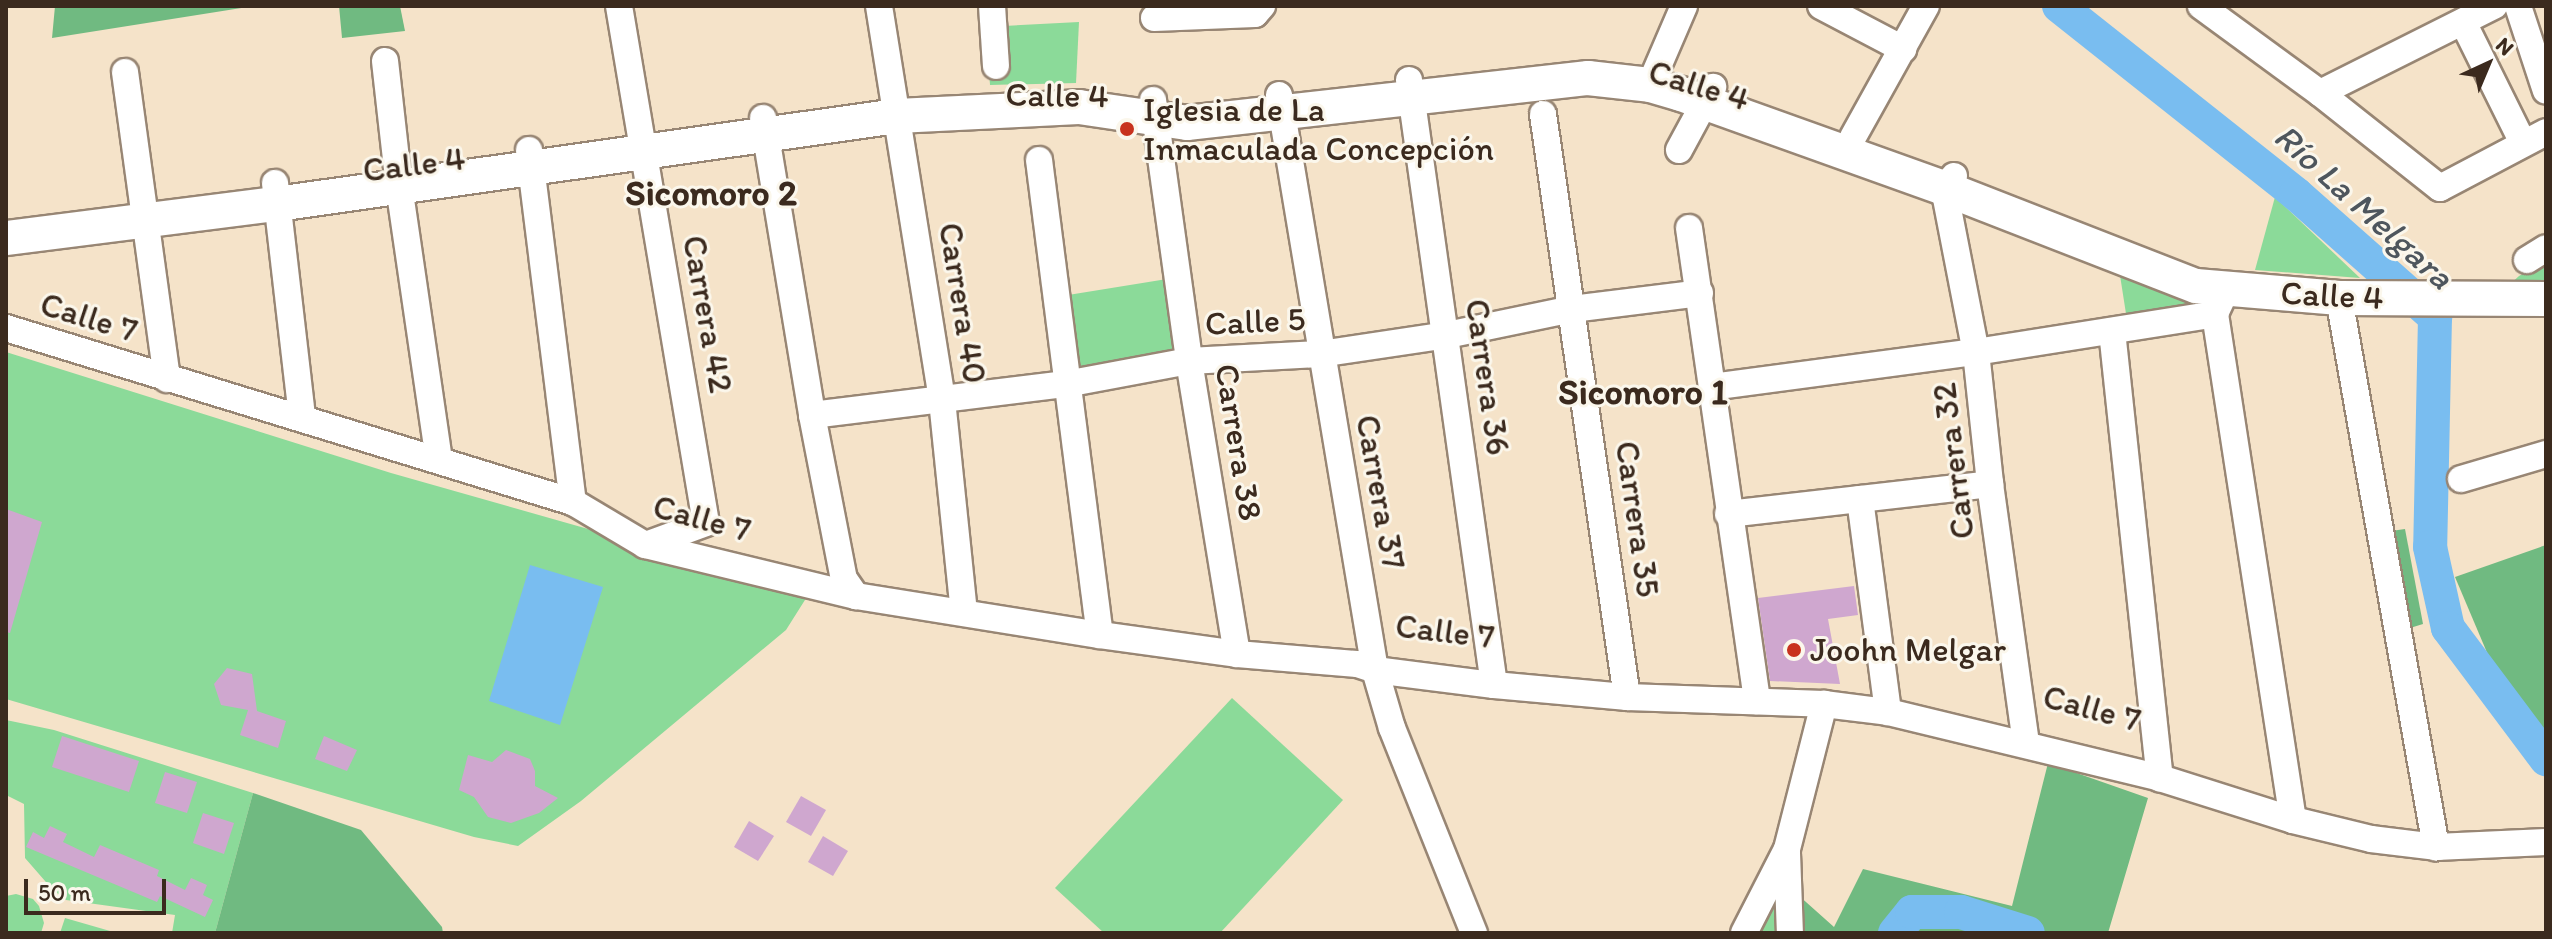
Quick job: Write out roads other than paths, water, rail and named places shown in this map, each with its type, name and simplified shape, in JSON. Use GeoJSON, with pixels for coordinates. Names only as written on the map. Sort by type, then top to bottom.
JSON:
{"type":"FeatureCollection","features":[{"type":"Feature","properties":{"kind":"main road","name":"Calle 4"},"geometry":{"type":"LineString","coordinates":[[6,219],[276,194],[896,108],[1154,109],[1187,123],[1280,105],[1409,89],[1652,76],[1949,182]]}},
{"type":"Feature","properties":{"kind":"main road","name":"Calle 4"},"geometry":{"type":"LineString","coordinates":[[1709,95],[1853,137],[1949,182],[2219,296],[2450,301],[2546,299]]}},
{"type":"Feature","properties":{"kind":"main road","name":"Calle 4"},"geometry":{"type":"LineString","coordinates":[[6,238],[145,208]]}},
{"type":"Feature","properties":{"kind":"street","name":"Carrera 42"},"geometry":{"type":"LineString","coordinates":[[619,6],[706,523],[645,545]]}},
{"type":"Feature","properties":{"kind":"street","name":"Carrera 40"},"geometry":{"type":"LineString","coordinates":[[879,6],[942,400],[964,612]]}},
{"type":"Feature","properties":{"kind":"street"},"geometry":{"type":"LineString","coordinates":[[992,6],[996,66]]}},
{"type":"Feature","properties":{"kind":"street"},"geometry":{"type":"LineString","coordinates":[[1154,18],[1255,14],[1262,6]]}},
{"type":"Feature","properties":{"kind":"street"},"geometry":{"type":"LineString","coordinates":[[1652,76],[1684,6]]}},
{"type":"Feature","properties":{"kind":"street"},"geometry":{"type":"LineString","coordinates":[[1821,6],[1903,49]]}},
{"type":"Feature","properties":{"kind":"street"},"geometry":{"type":"LineString","coordinates":[[1853,137],[1926,6]]}},
{"type":"Feature","properties":{"kind":"street"},"geometry":{"type":"LineString","coordinates":[[2320,93],[2494,6]]}},
{"type":"Feature","properties":{"kind":"street"},"geometry":{"type":"LineString","coordinates":[[2518,6],[2546,91]]}},
{"type":"Feature","properties":{"kind":"street"},"geometry":{"type":"LineString","coordinates":[[2209,8],[2440,188],[2534,137],[2463,22]]}},
{"type":"Feature","properties":{"kind":"street"},"geometry":{"type":"LineString","coordinates":[[385,61],[398,176],[439,460]]}},
{"type":"Feature","properties":{"kind":"street"},"geometry":{"type":"LineString","coordinates":[[125,72],[167,379]]}},
{"type":"Feature","properties":{"kind":"street","name":"Carrera 36"},"geometry":{"type":"LineString","coordinates":[[1409,89],[1447,335],[1493,679]]}},
{"type":"Feature","properties":{"kind":"street"},"geometry":{"type":"LineString","coordinates":[[1679,150],[1709,95]]}},
{"type":"Feature","properties":{"kind":"street","name":"Carrera 37"},"geometry":{"type":"LineString","coordinates":[[1280,105],[1369,664],[1474,933]]}},
{"type":"Feature","properties":{"kind":"street","name":"Carrera 38"},"geometry":{"type":"LineString","coordinates":[[1154,109],[1189,361],[1237,654]]}},
{"type":"Feature","properties":{"kind":"street","name":"Carrera 35"},"geometry":{"type":"LineString","coordinates":[[1543,114],[1626,689]]}},
{"type":"Feature","properties":{"kind":"street"},"geometry":{"type":"LineString","coordinates":[[764,127],[812,415],[844,579],[856,596]]}},
{"type":"Feature","properties":{"kind":"street"},"geometry":{"type":"LineString","coordinates":[[531,159],[573,502]]}},
{"type":"Feature","properties":{"kind":"street"},"geometry":{"type":"LineString","coordinates":[[1039,160],[1100,635]]}},
{"type":"Feature","properties":{"kind":"street","name":"Carrera 32"},"geometry":{"type":"LineString","coordinates":[[1949,182],[1976,352],[1990,484],[2025,735]]}},
{"type":"Feature","properties":{"kind":"street"},"geometry":{"type":"LineString","coordinates":[[276,194],[302,418]]}},
{"type":"Feature","properties":{"kind":"street"},"geometry":{"type":"LineString","coordinates":[[1689,228],[1756,694]]}},
{"type":"Feature","properties":{"kind":"street","name":"Calle 5"},"geometry":{"type":"LineString","coordinates":[[812,415],[1066,384],[1189,361],[1320,354],[1447,335],[1572,309],[1700,293]]}},
{"type":"Feature","properties":{"kind":"street"},"geometry":{"type":"LineString","coordinates":[[1712,387],[2112,331],[2219,296],[2292,814]]}},
{"type":"Feature","properties":{"kind":"street"},"geometry":{"type":"LineString","coordinates":[[2355,298],[2436,841]]}},
{"type":"Feature","properties":{"kind":"street","name":"Calle 7"},"geometry":{"type":"LineString","coordinates":[[6,328],[573,502],[645,545],[856,596],[1237,654],[1369,664],[1493,679],[1626,689],[1756,694],[1824,704],[1886,705]]}},
{"type":"Feature","properties":{"kind":"street"},"geometry":{"type":"LineString","coordinates":[[2112,331],[2158,770]]}},
{"type":"Feature","properties":{"kind":"street"},"geometry":{"type":"LineString","coordinates":[[2461,479],[2546,454]]}},
{"type":"Feature","properties":{"kind":"street"},"geometry":{"type":"LineString","coordinates":[[1728,514],[1990,484]]}},
{"type":"Feature","properties":{"kind":"street"},"geometry":{"type":"LineString","coordinates":[[1860,499],[1886,705]]}},
{"type":"Feature","properties":{"kind":"street","name":"Calle 7"},"geometry":{"type":"LineString","coordinates":[[1756,694],[1824,689],[2025,735],[2158,770],[2371,839],[2546,842]]}},
{"type":"Feature","properties":{"kind":"street"},"geometry":{"type":"LineString","coordinates":[[1744,933],[1787,849],[1824,704]]}},
{"type":"Feature","properties":{"kind":"street"},"geometry":{"type":"LineString","coordinates":[[1787,849],[1790,933]]}},
{"type":"Feature","properties":{"kind":"water"},"geometry":{"type":"Polygon","coordinates":[[[530,565],[603,587],[560,725],[489,701],[530,565]]]}},
{"type":"Feature","properties":{"kind":"waterway","name":"Río La Melgara"},"geometry":{"type":"LineString","coordinates":[[2059,6],[2296,194],[2435,317],[2430,547],[2448,628],[2546,759]]}},
{"type":"Feature","properties":{"kind":"waterway","name":"Río La Melgara"},"geometry":{"type":"LineString","coordinates":[[1895,933],[1912,912],[1961,912],[2028,933]]}},
{"type":"Feature","properties":{"kind":"place","name":"Iglesia de La Inmaculada Concepción"},"geometry":{"type":"Point","coordinates":[1127,129]}},
{"type":"Feature","properties":{"kind":"place","name":"Joohn Melgar"},"geometry":{"type":"Point","coordinates":[1794,650]}},
{"type":"Feature","properties":{"kind":"district","name":"Sicomoro 2"},"geometry":{"type":"Point","coordinates":[711,193]}},
{"type":"Feature","properties":{"kind":"district","name":"Sicomoro 1"},"geometry":{"type":"Point","coordinates":[1643,392]}}]}
